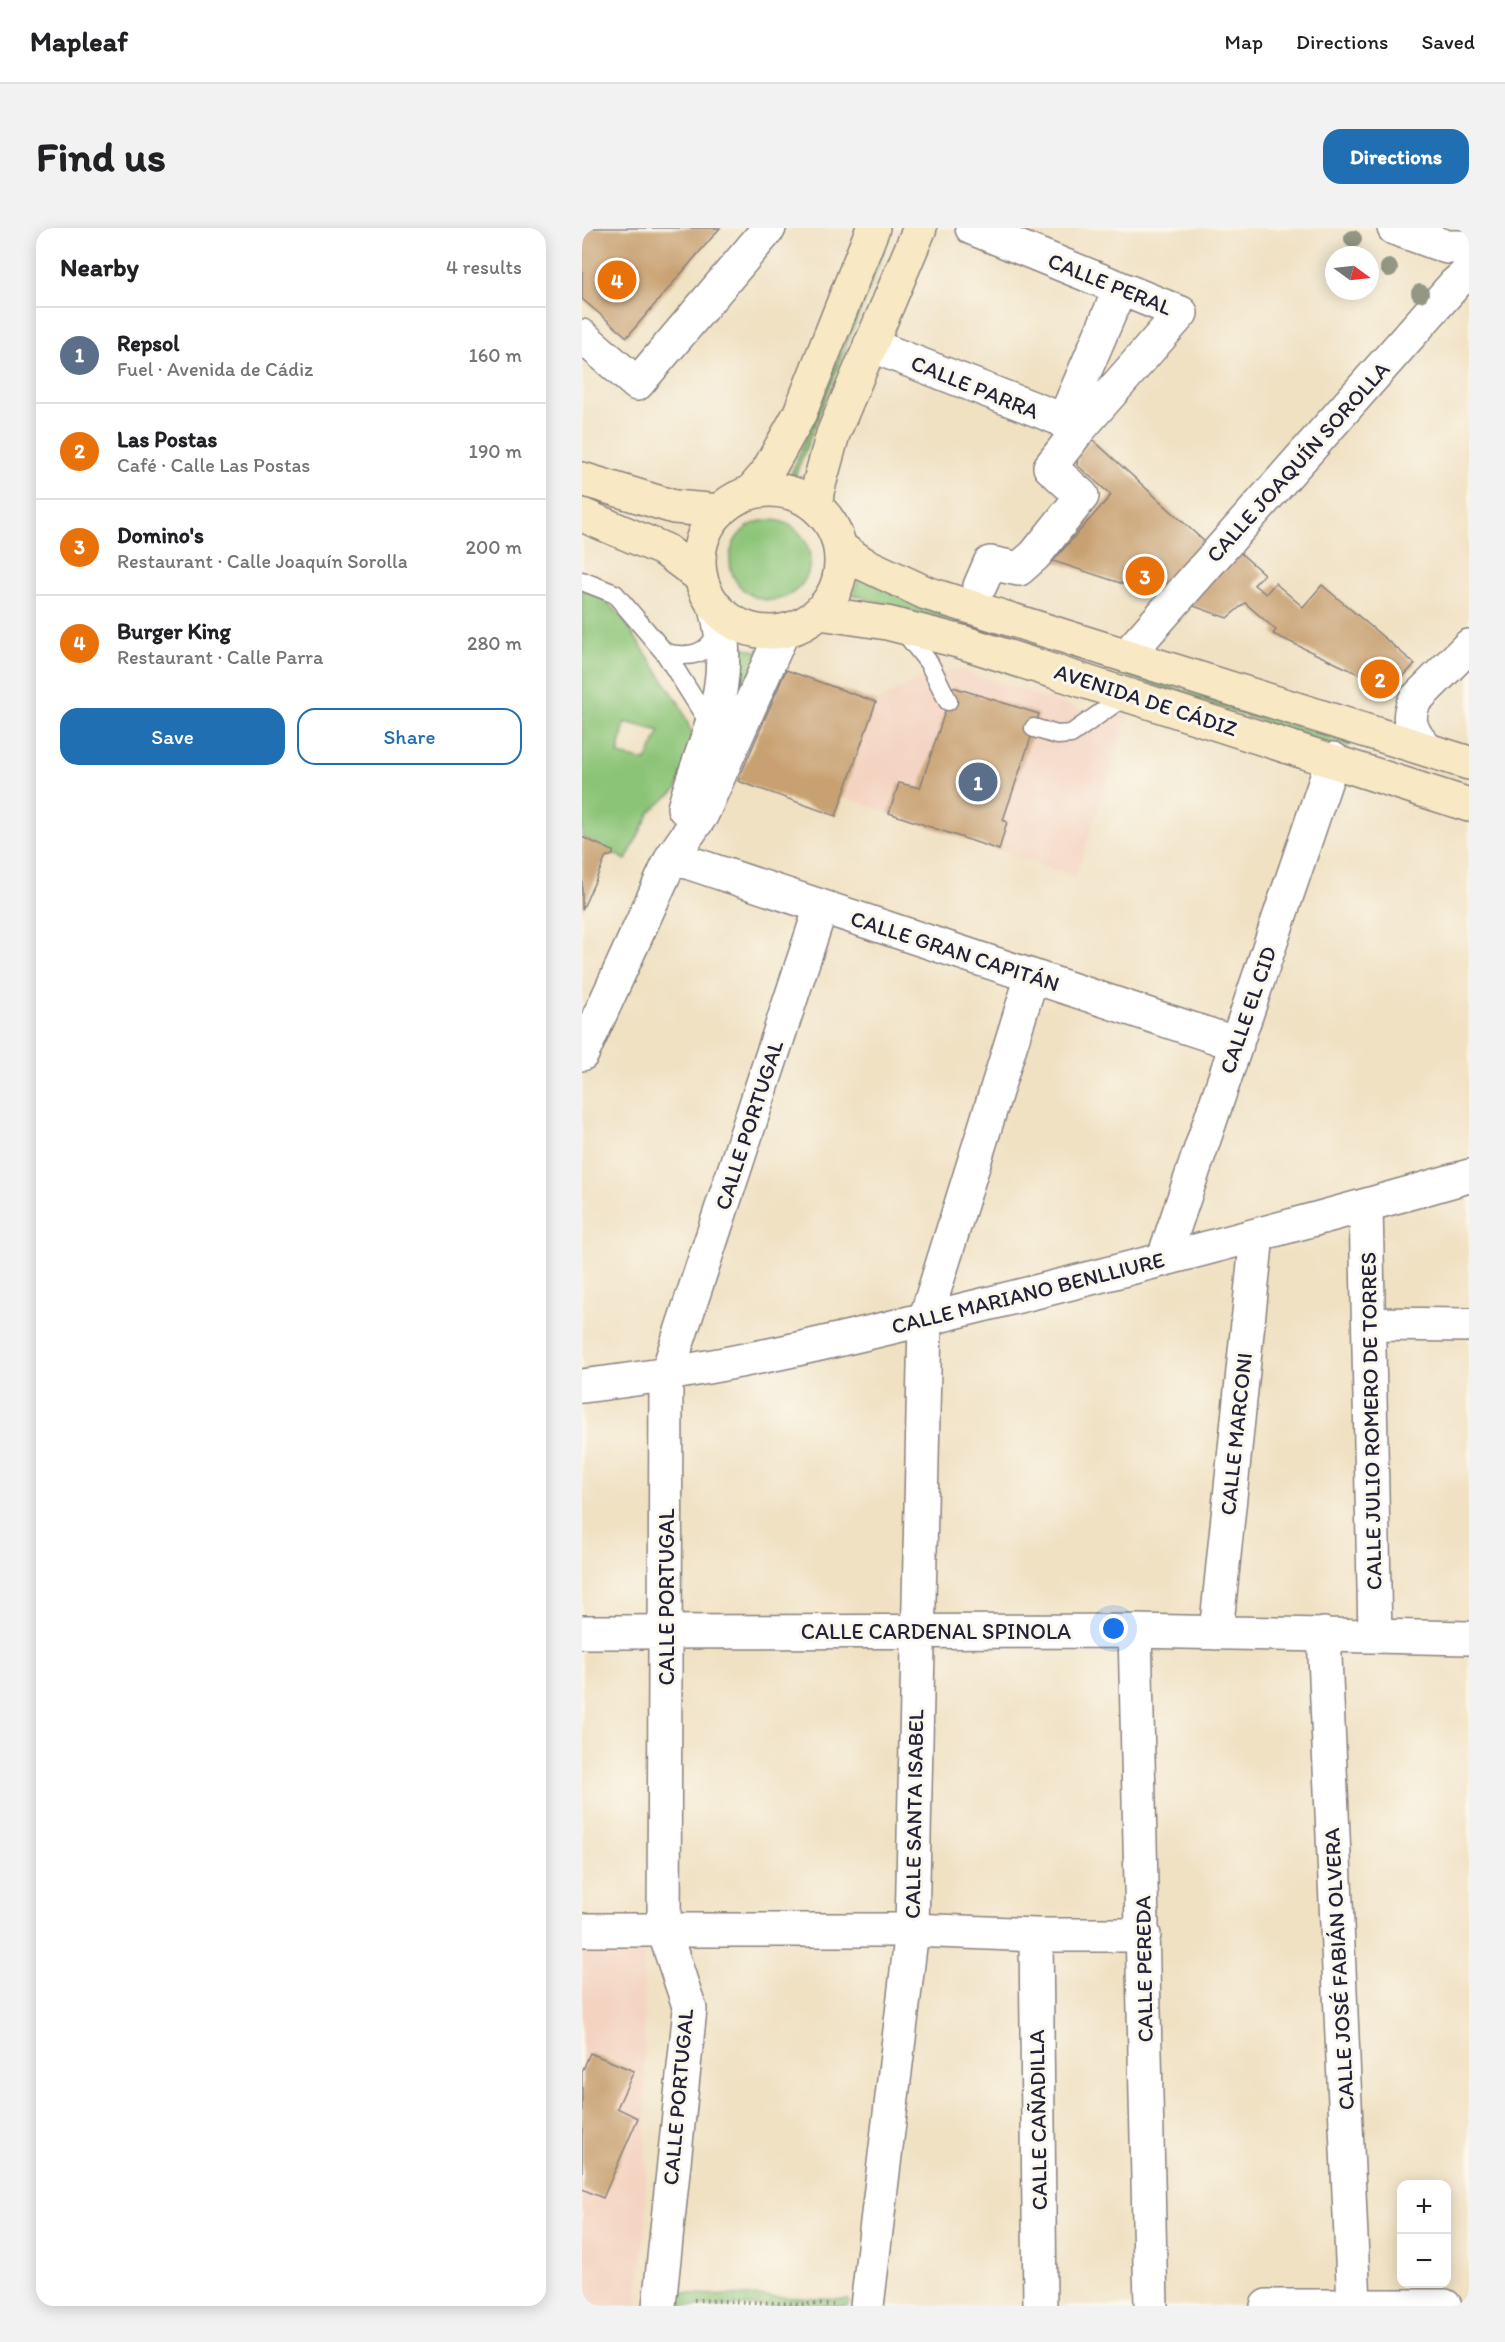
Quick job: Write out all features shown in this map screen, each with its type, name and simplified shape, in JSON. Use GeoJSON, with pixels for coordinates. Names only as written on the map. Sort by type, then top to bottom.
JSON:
{"type":"FeatureCollection","features":[{"type":"Feature","properties":{"kind":"main road"},"geometry":{"type":"LineString","coordinates":[[750,493],[766,474],[799,416],[873,228]]}},
{"type":"Feature","properties":{"kind":"main road"},"geometry":{"type":"LineString","coordinates":[[816,507],[817,492],[833,434],[920,228]]}},
{"type":"Feature","properties":{"kind":"main road"},"geometry":{"type":"LineString","coordinates":[[582,478],[674,507],[720,511]]}},
{"type":"Feature","properties":{"kind":"main road"},"geometry":{"type":"LineString","coordinates":[[783,491],[800,497],[816,507],[832,525],[840,548],[841,568],[837,585],[819,613],[801,626],[783,632],[766,633],[748,629],[718,615],[701,577],[699,557],[703,538],[720,511],[734,500],[750,493],[783,491]]}},
{"type":"Feature","properties":{"kind":"main road"},"geometry":{"type":"LineString","coordinates":[[582,515],[665,550],[701,577]]}},
{"type":"Feature","properties":{"kind":"main road","name":"AVENIDA DE CÁDIZ"},"geometry":{"type":"LineString","coordinates":[[840,548],[864,564],[926,593],[1128,654],[1469,763]]}},
{"type":"Feature","properties":{"kind":"main road","name":"AVENIDA DE CÁDIZ"},"geometry":{"type":"LineString","coordinates":[[819,613],[900,626],[962,642],[1333,759],[1469,805]]}},
{"type":"Feature","properties":{"kind":"street"},"geometry":{"type":"LineString","coordinates":[[582,336],[638,384],[769,228]]}},
{"type":"Feature","properties":{"kind":"street","name":"CALLE PERAL"},"geometry":{"type":"LineString","coordinates":[[972,228],[1181,314],[1072,425]]}},
{"type":"Feature","properties":{"kind":"street"},"geometry":{"type":"LineString","coordinates":[[1394,228],[1447,247],[1469,247]]}},
{"type":"Feature","properties":{"kind":"street","name":"CALLE JOAQUÍN SOROLLA"},"geometry":{"type":"LineString","coordinates":[[1128,654],[1455,284],[1469,272]]}},
{"type":"Feature","properties":{"kind":"street"},"geometry":{"type":"LineString","coordinates":[[980,586],[990,563],[1018,569],[1035,555],[1082,496],[1050,467],[1072,425],[1120,289]]}},
{"type":"Feature","properties":{"kind":"street","name":"CALLE PARRA"},"geometry":{"type":"LineString","coordinates":[[870,345],[1072,425]]}},
{"type":"Feature","properties":{"kind":"street"},"geometry":{"type":"LineString","coordinates":[[582,1054],[672,857],[685,806],[718,708],[723,646],[718,615]]}},
{"type":"Feature","properties":{"kind":"street"},"geometry":{"type":"LineString","coordinates":[[672,857],[702,814],[783,632]]}},
{"type":"Feature","properties":{"kind":"street"},"geometry":{"type":"LineString","coordinates":[[1427,749],[1412,729],[1411,709],[1415,700],[1469,646]]}},
{"type":"Feature","properties":{"kind":"street","name":"CALLE EL CID"},"geometry":{"type":"LineString","coordinates":[[1163,1260],[1333,759]]}},
{"type":"Feature","properties":{"kind":"street","name":"CALLE GRAN CAPITÁN"},"geometry":{"type":"LineString","coordinates":[[672,857],[1237,1044]]}},
{"type":"Feature","properties":{"kind":"street","name":"CALLE PORTUGAL"},"geometry":{"type":"LineString","coordinates":[[659,2302],[690,2009],[664,1930],[666,1377],[821,908]]}},
{"type":"Feature","properties":{"kind":"street","name":"CALLE SANTA ISABEL"},"geometry":{"type":"LineString","coordinates":[[867,2306],[912,1930],[925,1320],[1032,976]]}},
{"type":"Feature","properties":{"kind":"street","name":"CALLE MARIANO BENLLIURE"},"geometry":{"type":"LineString","coordinates":[[582,1386],[666,1377],[925,1320],[1163,1260],[1469,1176]]}},
{"type":"Feature","properties":{"kind":"street","name":"CALLE JULIO ROMERO DE TORRES"},"geometry":{"type":"LineString","coordinates":[[1366,1206],[1375,1635]]}},
{"type":"Feature","properties":{"kind":"street","name":"CALLE MARCONI"},"geometry":{"type":"LineString","coordinates":[[1216,1633],[1257,1235]]}},
{"type":"Feature","properties":{"kind":"street"},"geometry":{"type":"LineString","coordinates":[[1370,1324],[1469,1325]]}},
{"type":"Feature","properties":{"kind":"street","name":"CALLE CARDENAL SPINOLA"},"geometry":{"type":"LineString","coordinates":[[582,1632],[1135,1631],[1469,1638]]}},
{"type":"Feature","properties":{"kind":"street","name":"CALLE PEREDA"},"geometry":{"type":"LineString","coordinates":[[1135,1631],[1151,2306]]}},
{"type":"Feature","properties":{"kind":"street","name":"CALLE JOSÉ FABIÁN OLVERA"},"geometry":{"type":"LineString","coordinates":[[1324,1634],[1354,2304]]}},
{"type":"Feature","properties":{"kind":"street"},"geometry":{"type":"LineString","coordinates":[[582,1930],[912,1930],[1036,1935],[1144,1935]]}},
{"type":"Feature","properties":{"kind":"street","name":"CALLE CAÑADILLA"},"geometry":{"type":"LineString","coordinates":[[1036,1935],[1040,2306]]}},
{"type":"Feature","properties":{"kind":"street"},"geometry":{"type":"LineString","coordinates":[[1267,2306],[1354,2304],[1445,2306]]}},
{"type":"Feature","properties":{"kind":"lane"},"geometry":{"type":"LineString","coordinates":[[582,580],[615,594],[665,653],[711,726]]}},
{"type":"Feature","properties":{"kind":"lane"},"geometry":{"type":"LineString","coordinates":[[665,653],[680,656],[699,654],[712,643],[718,615]]}},
{"type":"Feature","properties":{"kind":"lane"},"geometry":{"type":"LineString","coordinates":[[900,626],[929,663],[948,701]]}},
{"type":"Feature","properties":{"kind":"lane"},"geometry":{"type":"LineString","coordinates":[[1034,728],[1057,735],[1071,734],[1115,703],[1138,698]]}},
{"type":"Feature","properties":{"kind":"path"},"geometry":{"type":"LineString","coordinates":[[659,2302],[867,2306]]}},
{"type":"Feature","properties":{"kind":"shaded area"},"geometry":{"type":"Polygon","coordinates":[[[956,669],[1098,715],[1130,711],[1076,877],[843,797],[876,702],[912,683],[956,669]]]}},
{"type":"Feature","properties":{"kind":"shaded area"},"geometry":{"type":"Polygon","coordinates":[[[582,1945],[632,1950],[644,1954],[646,2219],[637,2306],[582,2306],[582,1945]]]}},
{"type":"Feature","properties":{"kind":"green space"},"geometry":{"type":"Polygon","coordinates":[[[881,249],[884,250],[795,476],[791,474],[881,249]]]}},
{"type":"Feature","properties":{"kind":"green space"},"geometry":{"type":"Polygon","coordinates":[[[770,520],[785,523],[798,532],[807,545],[810,560],[807,575],[798,588],[785,597],[770,600],[755,597],[742,588],[733,575],[730,560],[733,545],[742,532],[755,523],[770,520]]]}},
{"type":"Feature","properties":{"kind":"green space"},"geometry":{"type":"Polygon","coordinates":[[[859,578],[961,621],[961,624],[853,595],[859,578]]]}},
{"type":"Feature","properties":{"kind":"green space"},"geometry":{"type":"Polygon","coordinates":[[[582,589],[604,599],[621,616],[679,703],[695,740],[676,790],[650,812],[626,860],[582,837],[582,589]],[[625,722],[618,755],[646,761],[660,731],[625,722]]]}},
{"type":"Feature","properties":{"kind":"green space"},"geometry":{"type":"Polygon","coordinates":[[[975,625],[1351,743],[1345,749],[1072,658],[974,628],[975,625]]]}},
{"type":"Feature","properties":{"kind":"green space"},"geometry":{"type":"Polygon","coordinates":[[[737,645],[762,653],[733,710],[737,645]]]}},
{"type":"Feature","properties":{"kind":"green space"},"geometry":{"type":"Polygon","coordinates":[[[674,2293],[849,2300],[848,2306],[673,2306],[674,2293]]]}},
{"type":"Feature","properties":{"kind":"building"},"geometry":{"type":"Polygon","coordinates":[[[582,228],[720,228],[627,337],[582,299],[582,228]]]}},
{"type":"Feature","properties":{"kind":"building"},"geometry":{"type":"Polygon","coordinates":[[[1092,439],[1206,543],[1160,596],[1053,561],[1111,495],[1077,465],[1078,455],[1092,439]]]}},
{"type":"Feature","properties":{"kind":"building"},"geometry":{"type":"Polygon","coordinates":[[[1237,550],[1264,574],[1254,585],[1266,594],[1275,583],[1303,607],[1322,585],[1415,664],[1391,689],[1273,634],[1276,630],[1245,603],[1227,618],[1188,604],[1237,550]]]}},
{"type":"Feature","properties":{"kind":"building"},"geometry":{"type":"Polygon","coordinates":[[[786,670],[876,702],[836,816],[738,781],[786,670]]]}},
{"type":"Feature","properties":{"kind":"building"},"geometry":{"type":"Polygon","coordinates":[[[953,687],[1039,714],[1003,820],[1007,822],[999,850],[889,813],[899,783],[920,788],[953,687]]]}},
{"type":"Feature","properties":{"kind":"building"},"geometry":{"type":"Polygon","coordinates":[[[582,837],[613,851],[613,855],[606,857],[582,910],[582,837]]]}},
{"type":"Feature","properties":{"kind":"building"},"geometry":{"type":"Polygon","coordinates":[[[590,2053],[634,2071],[617,2108],[638,2118],[603,2198],[582,2189],[582,2072],[590,2053]]]}},
{"type":"Feature","properties":{"kind":"place","name":"Burger King"},"geometry":{"type":"Point","coordinates":[617,280]}},
{"type":"Feature","properties":{"kind":"place","name":"Domino's"},"geometry":{"type":"Point","coordinates":[1145,576]}},
{"type":"Feature","properties":{"kind":"place","name":"Las Postas"},"geometry":{"type":"Point","coordinates":[1380,679]}},
{"type":"Feature","properties":{"kind":"place","name":"Repsol"},"geometry":{"type":"Point","coordinates":[978,782]}}]}
